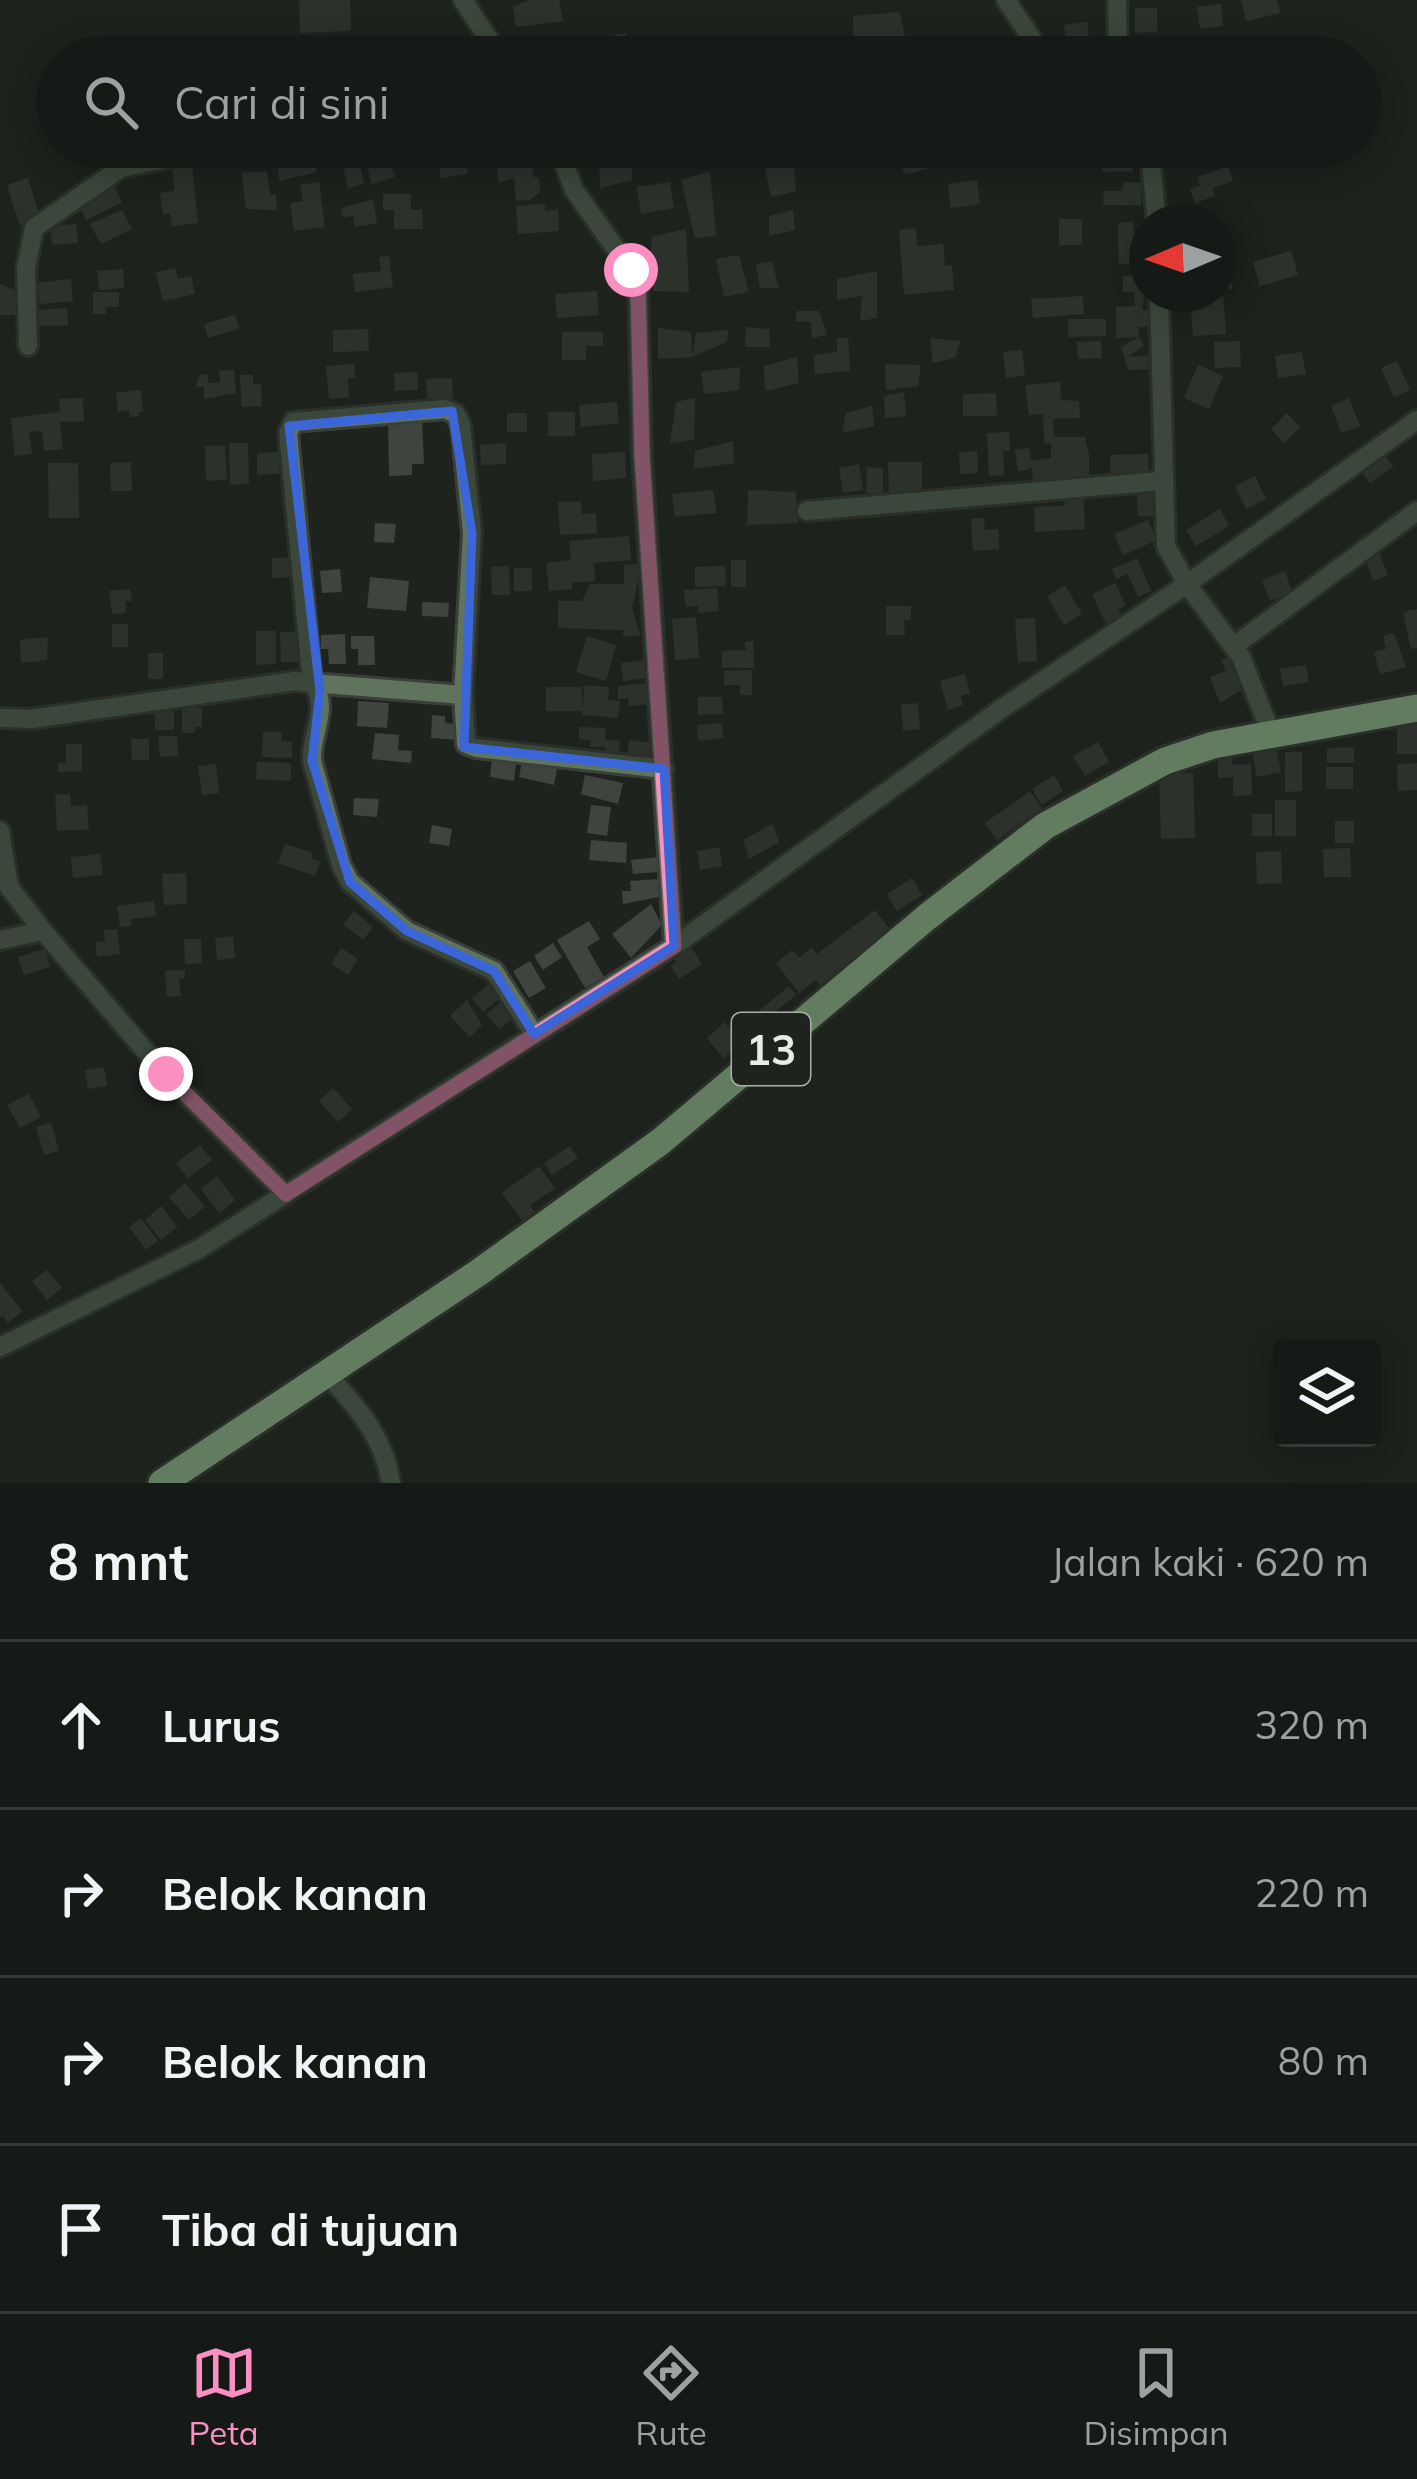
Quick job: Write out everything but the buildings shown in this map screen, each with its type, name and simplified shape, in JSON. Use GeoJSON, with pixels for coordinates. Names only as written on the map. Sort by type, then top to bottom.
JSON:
{"type":"FeatureCollection","features":[{"type":"Feature","properties":{"kind":"highway","name":"13"},"geometry":{"type":"LineString","coordinates":[[163,1483],[478,1274],[661,1142],[927,917],[1045,826],[1165,761],[1270,731],[1417,708]]}},
{"type":"Feature","properties":{"kind":"street"},"geometry":{"type":"LineString","coordinates":[[463,0],[486,36]]}},
{"type":"Feature","properties":{"kind":"street"},"geometry":{"type":"LineString","coordinates":[[1006,0],[1030,36]]}},
{"type":"Feature","properties":{"kind":"street"},"geometry":{"type":"LineString","coordinates":[[1117,0],[1118,36]]}},
{"type":"Feature","properties":{"kind":"street"},"geometry":{"type":"LineString","coordinates":[[28,346],[26,268],[34,228],[122,168]]}},
{"type":"Feature","properties":{"kind":"street"},"geometry":{"type":"LineString","coordinates":[[566,168],[574,190],[631,270],[638,289],[642,456],[674,946]]}},
{"type":"Feature","properties":{"kind":"street"},"geometry":{"type":"LineString","coordinates":[[1152,168],[1155,204]]}},
{"type":"Feature","properties":{"kind":"street"},"geometry":{"type":"LineString","coordinates":[[1159,312],[1166,546],[1187,584],[1234,646],[1270,731]]}},
{"type":"Feature","properties":{"kind":"street"},"geometry":{"type":"LineString","coordinates":[[534,1034],[494,971],[407,931],[350,882],[341,865],[312,761],[320,699],[312,683],[289,426],[445,410],[456,414],[472,533],[464,738],[471,747],[664,769]]}},
{"type":"Feature","properties":{"kind":"street"},"geometry":{"type":"LineString","coordinates":[[0,1347],[199,1249],[674,946],[1000,709],[1187,584],[1417,420]]}},
{"type":"Feature","properties":{"kind":"street"},"geometry":{"type":"LineString","coordinates":[[807,511],[1161,481]]}},
{"type":"Feature","properties":{"kind":"street"},"geometry":{"type":"LineString","coordinates":[[1234,646],[1417,511]]}},
{"type":"Feature","properties":{"kind":"street"},"geometry":{"type":"LineString","coordinates":[[0,718],[31,719],[295,681],[463,695]]}},
{"type":"Feature","properties":{"kind":"street"},"geometry":{"type":"LineString","coordinates":[[0,831],[9,886],[43,931],[157,1064],[286,1194]]}},
{"type":"Feature","properties":{"kind":"street"},"geometry":{"type":"LineString","coordinates":[[0,940],[43,931]]}},
{"type":"Feature","properties":{"kind":"street"},"geometry":{"type":"LineString","coordinates":[[326,1372],[383,1445],[391,1483]]}},
{"type":"Feature","properties":{"kind":"highlighted area"},"geometry":{"type":"Polygon","coordinates":[[[452,411],[472,533],[464,747],[664,769],[674,946],[534,1034],[494,971],[407,931],[350,882],[312,761],[320,691],[289,426],[452,411]]]}},
{"type":"Feature","properties":{"kind":"route"},"geometry":{"type":"LineString","coordinates":[[166,1074],[286,1194],[674,946],[642,456],[638,289],[631,270]]}}]}
